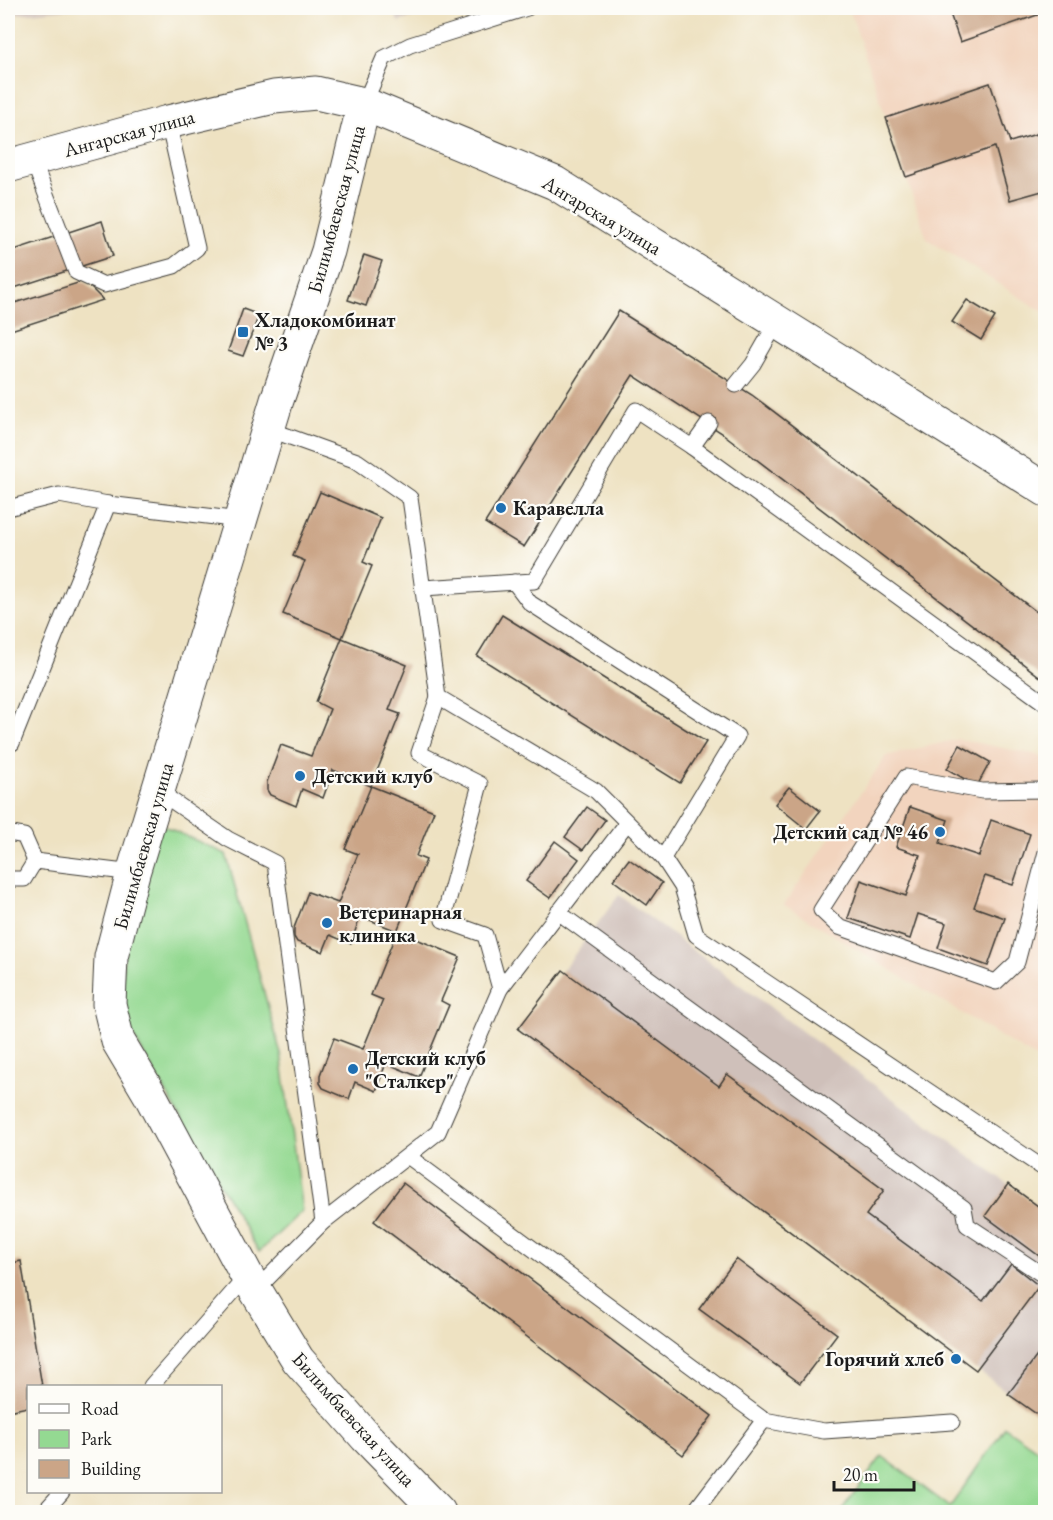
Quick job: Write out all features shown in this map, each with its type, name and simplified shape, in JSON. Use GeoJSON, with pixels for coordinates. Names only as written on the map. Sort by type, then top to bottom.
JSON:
{"type":"FeatureCollection","features":[{"type":"Feature","properties":{"kind":"main road","name":"Ангарская улица"},"geometry":{"type":"LineString","coordinates":[[20,162],[168,122],[274,97],[316,93],[363,104],[555,183],[1046,490]]}},
{"type":"Feature","properties":{"kind":"main road","name":"Билимбаевская улица"},"geometry":{"type":"LineString","coordinates":[[363,104],[328,251],[268,429],[133,873],[111,957],[109,1004],[118,1041],[149,1093],[251,1284],[298,1360],[366,1437],[439,1512]]}},
{"type":"Feature","properties":{"kind":"lane"},"geometry":{"type":"LineString","coordinates":[[363,104],[384,58],[410,45],[527,8]]}},
{"type":"Feature","properties":{"kind":"lane"},"geometry":{"type":"LineString","coordinates":[[20,162],[76,272],[104,285],[174,266],[197,248],[168,122]]}},
{"type":"Feature","properties":{"kind":"lane"},"geometry":{"type":"LineString","coordinates":[[736,385],[753,364],[777,322]]}},
{"type":"Feature","properties":{"kind":"lane"},"geometry":{"type":"LineString","coordinates":[[423,588],[534,580],[636,410],[692,447],[1046,704]]}},
{"type":"Feature","properties":{"kind":"lane"},"geometry":{"type":"LineString","coordinates":[[692,447],[709,423]]}},
{"type":"Feature","properties":{"kind":"lane"},"geometry":{"type":"LineString","coordinates":[[268,429],[357,461],[410,498],[438,697],[419,753],[480,784],[442,920],[485,935],[500,989]]}},
{"type":"Feature","properties":{"kind":"lane"},"geometry":{"type":"LineString","coordinates":[[8,508],[59,495],[108,504],[240,520]]}},
{"type":"Feature","properties":{"kind":"lane"},"geometry":{"type":"LineString","coordinates":[[8,724],[12,743],[108,504]]}},
{"type":"Feature","properties":{"kind":"lane"},"geometry":{"type":"LineString","coordinates":[[514,582],[530,603],[737,736],[663,858]]}},
{"type":"Feature","properties":{"kind":"lane"},"geometry":{"type":"LineString","coordinates":[[438,697],[596,791],[663,858],[682,887],[696,934],[1046,1170]]}},
{"type":"Feature","properties":{"kind":"lane"},"geometry":{"type":"LineString","coordinates":[[1046,790],[982,791],[906,777],[821,910],[839,927],[996,982],[1017,962],[1046,852]]}},
{"type":"Feature","properties":{"kind":"lane"},"geometry":{"type":"LineString","coordinates":[[158,790],[228,839],[275,863],[322,1222]]}},
{"type":"Feature","properties":{"kind":"lane"},"geometry":{"type":"LineString","coordinates":[[152,1385],[251,1284],[322,1222],[409,1157],[438,1132],[500,989],[627,823]]}},
{"type":"Feature","properties":{"kind":"lane"},"geometry":{"type":"LineString","coordinates":[[8,833],[24,836],[34,861]]}},
{"type":"Feature","properties":{"kind":"lane"},"geometry":{"type":"LineString","coordinates":[[34,861],[133,873]]}},
{"type":"Feature","properties":{"kind":"lane"},"geometry":{"type":"LineString","coordinates":[[8,879],[24,879],[34,861]]}},
{"type":"Feature","properties":{"kind":"lane"},"geometry":{"type":"LineString","coordinates":[[558,912],[964,1208],[967,1225],[1046,1277]]}},
{"type":"Feature","properties":{"kind":"lane"},"geometry":{"type":"LineString","coordinates":[[409,1157],[764,1420],[824,1431],[952,1422]]}},
{"type":"Feature","properties":{"kind":"lane"},"geometry":{"type":"LineString","coordinates":[[694,1512],[764,1420]]}},
{"type":"Feature","properties":{"kind":"lane"},"geometry":{"type":"LineString","coordinates":[[44,1512],[60,1493]]}},
{"type":"Feature","properties":{"kind":"shaded area"},"geometry":{"type":"Polygon","coordinates":[[[8,8],[82,8],[8,15],[8,8]]]}},
{"type":"Feature","properties":{"kind":"shaded area"},"geometry":{"type":"Polygon","coordinates":[[[394,8],[444,8],[398,22],[394,8]]]}},
{"type":"Feature","properties":{"kind":"shaded area"},"geometry":{"type":"Polygon","coordinates":[[[849,8],[1045,8],[1045,313],[927,239],[849,8]]]}},
{"type":"Feature","properties":{"kind":"shaded area","name":"Детский сад № 46"},"geometry":{"type":"Polygon","coordinates":[[[958,739],[1038,755],[1046,760],[1044,1063],[784,905],[886,756],[958,739]]]}},
{"type":"Feature","properties":{"kind":"shaded area"},"geometry":{"type":"Polygon","coordinates":[[[619,895],[1045,1212],[1045,1420],[518,1030],[619,895]]]}},
{"type":"Feature","properties":{"kind":"green space"},"geometry":{"type":"Polygon","coordinates":[[[157,823],[226,854],[281,1054],[302,1211],[259,1252],[132,1034],[121,1003],[126,924],[157,823]]]}},
{"type":"Feature","properties":{"kind":"green space"},"geometry":{"type":"Polygon","coordinates":[[[1005,1427],[1045,1455],[1045,1504],[1039,1512],[840,1512],[882,1456],[950,1507],[1005,1427]]]}},
{"type":"Feature","properties":{"kind":"building"},"geometry":{"type":"Polygon","coordinates":[[[948,8],[1046,8],[1046,12],[960,42],[948,8]]]}},
{"type":"Feature","properties":{"kind":"building"},"geometry":{"type":"Polygon","coordinates":[[[990,83],[1010,142],[1046,131],[1046,190],[1010,200],[995,147],[906,177],[886,118],[990,83]]]}},
{"type":"Feature","properties":{"kind":"building"},"geometry":{"type":"Polygon","coordinates":[[[102,221],[113,256],[8,290],[8,252],[102,221]]]}},
{"type":"Feature","properties":{"kind":"building"},"geometry":{"type":"Polygon","coordinates":[[[364,255],[382,261],[366,306],[348,300],[364,255]]]}},
{"type":"Feature","properties":{"kind":"building"},"geometry":{"type":"Polygon","coordinates":[[[84,281],[103,300],[8,331],[8,305],[84,281]]]}},
{"type":"Feature","properties":{"kind":"building"},"geometry":{"type":"Polygon","coordinates":[[[967,300],[995,317],[981,340],[952,322],[967,300]]]}},
{"type":"Feature","properties":{"kind":"building"},"geometry":{"type":"Polygon","coordinates":[[[243,309],[259,315],[243,356],[228,351],[243,309]]]}},
{"type":"Feature","properties":{"kind":"building"},"geometry":{"type":"Polygon","coordinates":[[[619,311],[752,395],[1046,619],[1046,676],[1043,679],[722,433],[633,375],[524,547],[485,523],[619,311]]]}},
{"type":"Feature","properties":{"kind":"building"},"geometry":{"type":"Polygon","coordinates":[[[320,492],[381,518],[363,562],[372,566],[342,638],[283,614],[305,561],[293,556],[320,492]]]}},
{"type":"Feature","properties":{"kind":"building"},"geometry":{"type":"Polygon","coordinates":[[[502,615],[706,742],[680,783],[477,656],[502,615]]]}},
{"type":"Feature","properties":{"kind":"building"},"geometry":{"type":"Polygon","coordinates":[[[342,638],[407,665],[389,710],[400,714],[371,786],[333,770],[323,798],[302,789],[296,806],[270,795],[267,782],[281,745],[311,756],[330,709],[316,702],[342,638]]]}},
{"type":"Feature","properties":{"kind":"building"},"geometry":{"type":"Polygon","coordinates":[[[960,745],[990,762],[977,786],[947,769],[960,745]]]}},
{"type":"Feature","properties":{"kind":"building"},"geometry":{"type":"Polygon","coordinates":[[[371,786],[434,811],[416,856],[426,860],[397,931],[360,916],[351,944],[330,935],[323,952],[297,942],[294,937],[294,928],[308,892],[338,903],[358,854],[345,849],[371,786]]]}},
{"type":"Feature","properties":{"kind":"building"},"geometry":{"type":"Polygon","coordinates":[[[789,787],[820,811],[806,829],[775,804],[789,787]]]}},
{"type":"Feature","properties":{"kind":"building"},"geometry":{"type":"Polygon","coordinates":[[[587,807],[605,820],[583,850],[565,837],[587,807]]]}},
{"type":"Feature","properties":{"kind":"building"},"geometry":{"type":"Polygon","coordinates":[[[910,807],[948,820],[940,843],[979,856],[991,820],[1030,834],[1013,885],[985,876],[974,907],[1005,918],[988,966],[938,948],[946,923],[918,914],[910,939],[848,918],[861,880],[906,896],[920,855],[896,847],[910,807]]]}},
{"type":"Feature","properties":{"kind":"building"},"geometry":{"type":"Polygon","coordinates":[[[555,841],[579,859],[550,898],[526,881],[555,841]]]}},
{"type":"Feature","properties":{"kind":"building"},"geometry":{"type":"Polygon","coordinates":[[[629,859],[662,883],[647,905],[613,880],[629,859]]]}},
{"type":"Feature","properties":{"kind":"building"},"geometry":{"type":"Polygon","coordinates":[[[397,931],[460,957],[441,1001],[449,1005],[419,1077],[386,1063],[376,1091],[355,1082],[349,1099],[323,1088],[320,1075],[334,1038],[363,1049],[383,1000],[371,995],[397,931]]]}},
{"type":"Feature","properties":{"kind":"building"},"geometry":{"type":"Polygon","coordinates":[[[563,970],[719,1086],[727,1074],[884,1190],[866,1215],[983,1301],[1011,1264],[1039,1286],[976,1370],[518,1029],[563,970]]]}},
{"type":"Feature","properties":{"kind":"building"},"geometry":{"type":"Polygon","coordinates":[[[403,1183],[712,1416],[683,1455],[374,1221],[403,1183]]]}},
{"type":"Feature","properties":{"kind":"building"},"geometry":{"type":"Polygon","coordinates":[[[1008,1184],[1046,1212],[1046,1261],[985,1216],[1008,1184]]]}},
{"type":"Feature","properties":{"kind":"building"},"geometry":{"type":"Polygon","coordinates":[[[736,1259],[837,1334],[800,1383],[699,1309],[736,1259]]]}},
{"type":"Feature","properties":{"kind":"building"},"geometry":{"type":"Polygon","coordinates":[[[21,1261],[42,1385],[27,1385],[27,1407],[8,1411],[8,1264],[21,1261]]]}},
{"type":"Feature","properties":{"kind":"building"},"geometry":{"type":"Polygon","coordinates":[[[1046,1344],[1046,1419],[1045,1420],[1008,1394],[1046,1344]]]}},
{"type":"Feature","properties":{"kind":"place","name":"Хладокомбинат № 3"},"geometry":{"type":"Point","coordinates":[243,332]}},
{"type":"Feature","properties":{"kind":"place","name":"Каравелла"},"geometry":{"type":"Point","coordinates":[501,508]}},
{"type":"Feature","properties":{"kind":"place","name":"Детский клуб"},"geometry":{"type":"Point","coordinates":[300,776]}},
{"type":"Feature","properties":{"kind":"place","name":"Детский сад № 46"},"geometry":{"type":"Point","coordinates":[940,832]}},
{"type":"Feature","properties":{"kind":"place","name":"Ветеринарная клиника"},"geometry":{"type":"Point","coordinates":[327,923]}},
{"type":"Feature","properties":{"kind":"place","name":"Детский клуб \"Сталкер\""},"geometry":{"type":"Point","coordinates":[353,1069]}},
{"type":"Feature","properties":{"kind":"place","name":"Горячий хлеб"},"geometry":{"type":"Point","coordinates":[956,1359]}}]}
